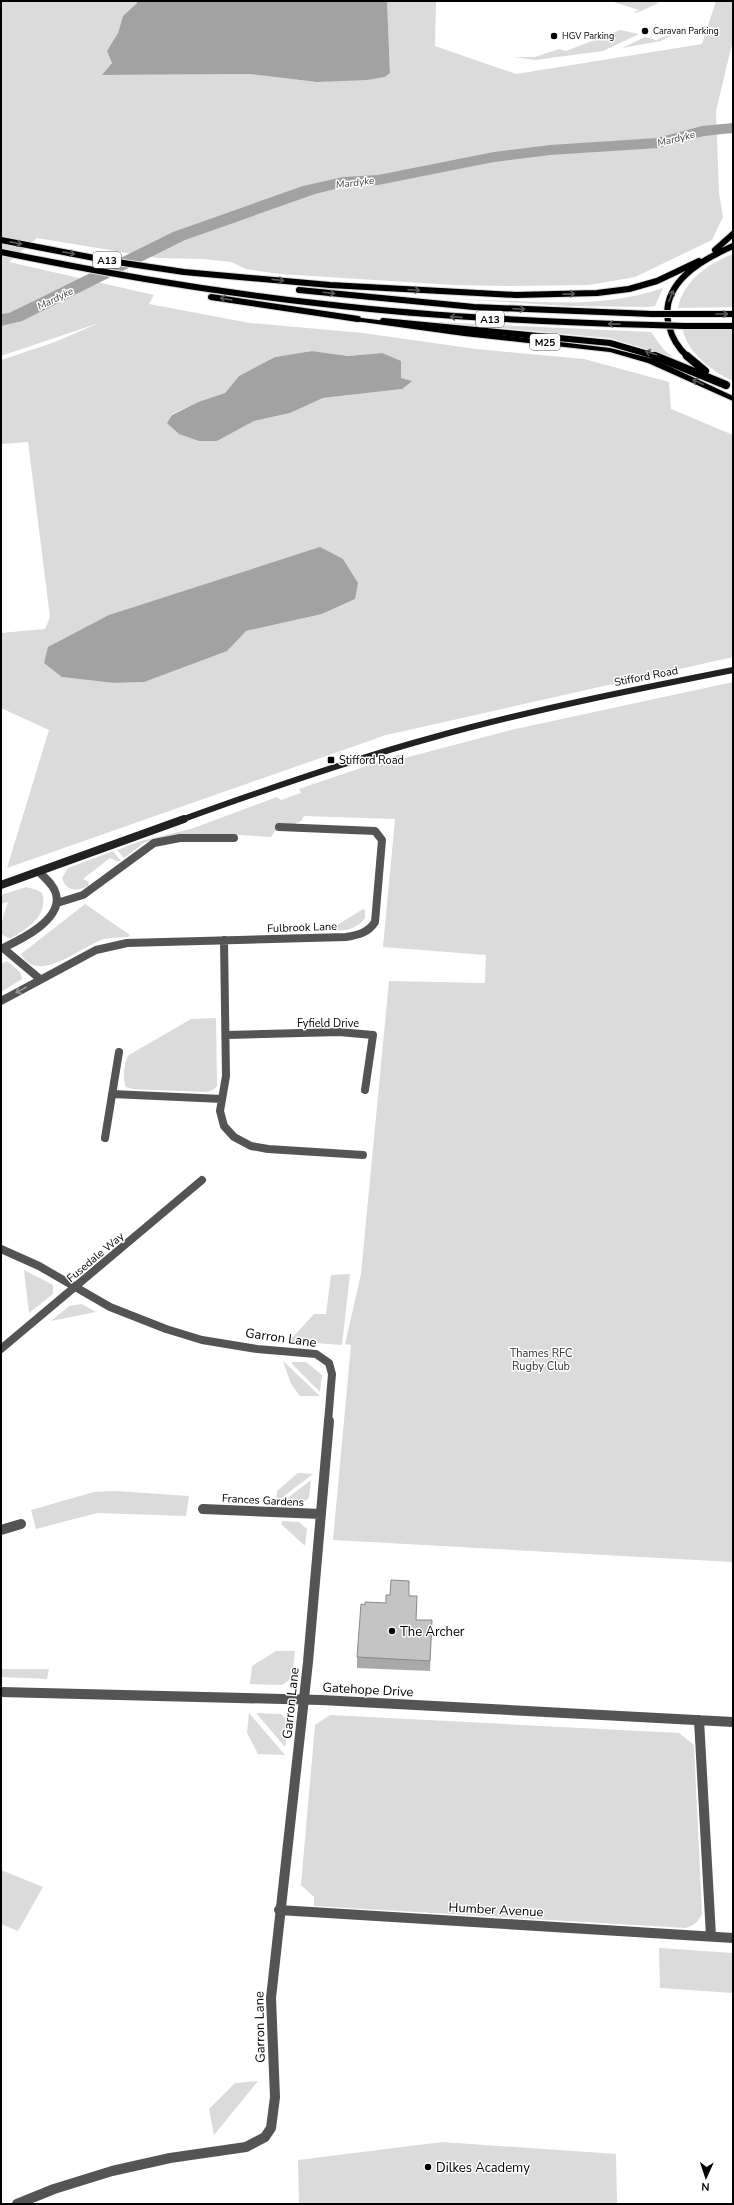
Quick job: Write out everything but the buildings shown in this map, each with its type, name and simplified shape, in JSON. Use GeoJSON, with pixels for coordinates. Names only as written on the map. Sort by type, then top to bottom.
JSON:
{"type":"FeatureCollection","features":[{"type":"Feature","properties":{"kind":"highway"},"geometry":{"type":"LineString","coordinates":[[733,234],[685,272],[672,293],[668,306],[668,321],[672,336],[686,354],[697,365],[733,388]]}},
{"type":"Feature","properties":{"kind":"highway","name":"A13"},"geometry":{"type":"LineString","coordinates":[[1,240],[184,272],[349,296],[525,310],[652,314],[733,314]]}},
{"type":"Feature","properties":{"kind":"highway"},"geometry":{"type":"LineString","coordinates":[[209,276],[375,288],[502,294],[609,292],[640,287],[657,281],[733,246]]}},
{"type":"Feature","properties":{"kind":"highway","name":"A13"},"geometry":{"type":"LineString","coordinates":[[1,252],[123,277],[327,305],[412,313],[543,322],[733,326]]}},
{"type":"Feature","properties":{"kind":"highway"},"geometry":{"type":"LineString","coordinates":[[123,277],[190,293],[348,318],[610,343],[666,359],[726,384]]}},
{"type":"Feature","properties":{"kind":"highway","name":"M25"},"geometry":{"type":"LineString","coordinates":[[348,318],[464,334],[610,350],[651,361],[733,399]]}},
{"type":"Feature","properties":{"kind":"main road","name":"Stifford Road"},"geometry":{"type":"LineString","coordinates":[[1,885],[302,779],[430,738],[545,708],[733,670]]}},
{"type":"Feature","properties":{"kind":"street","name":"Fulbrook Lane"},"geometry":{"type":"LineString","coordinates":[[1,1000],[96,950],[111,946],[127,943],[346,937],[362,935],[371,929],[375,922],[382,840],[380,835],[375,831],[279,827]]}},
{"type":"Feature","properties":{"kind":"street"},"geometry":{"type":"LineString","coordinates":[[57,902],[83,894],[154,843],[180,838],[234,838]]}},
{"type":"Feature","properties":{"kind":"street"},"geometry":{"type":"LineString","coordinates":[[39,872],[54,890],[57,902],[52,915],[22,938],[2,949],[40,979]]}},
{"type":"Feature","properties":{"kind":"street"},"geometry":{"type":"LineString","coordinates":[[224,940],[227,1035],[226,1076],[220,1111],[224,1126],[234,1138],[251,1146],[268,1149],[363,1154]]}},
{"type":"Feature","properties":{"kind":"street","name":"Fyfield Drive"},"geometry":{"type":"LineString","coordinates":[[227,1035],[339,1032],[373,1035],[365,1090]]}},
{"type":"Feature","properties":{"kind":"street"},"geometry":{"type":"LineString","coordinates":[[104,1138],[119,1052]]}},
{"type":"Feature","properties":{"kind":"street"},"geometry":{"type":"LineString","coordinates":[[112,1094],[222,1099]]}},
{"type":"Feature","properties":{"kind":"street","name":"Fusedale Way"},"geometry":{"type":"LineString","coordinates":[[1,1349],[202,1180]]}},
{"type":"Feature","properties":{"kind":"street","name":"Garron Lane"},"geometry":{"type":"LineString","coordinates":[[1,1249],[39,1266],[110,1307],[166,1329],[202,1340],[257,1349],[316,1354],[325,1359],[331,1367],[332,1374],[305,1700],[279,1910],[270,2011],[276,2104],[274,2122],[267,2136],[256,2143],[243,2148],[174,2157],[122,2168],[79,2181],[17,2204]]}},
{"type":"Feature","properties":{"kind":"street","name":"Frances Gardens"},"geometry":{"type":"LineString","coordinates":[[203,1509],[321,1514]]}},
{"type":"Feature","properties":{"kind":"street"},"geometry":{"type":"LineString","coordinates":[[1,1530],[21,1524]]}},
{"type":"Feature","properties":{"kind":"street","name":"Gatehope Drive"},"geometry":{"type":"LineString","coordinates":[[1,1692],[305,1700],[733,1722]]}},
{"type":"Feature","properties":{"kind":"street"},"geometry":{"type":"LineString","coordinates":[[700,1720],[711,1936]]}},
{"type":"Feature","properties":{"kind":"street","name":"Humber Avenue"},"geometry":{"type":"LineString","coordinates":[[279,1910],[733,1938]]}},
{"type":"Feature","properties":{"kind":"green space"},"geometry":{"type":"Polygon","coordinates":[[[1,1],[136,1],[137,3],[123,16],[118,33],[107,51],[112,63],[103,75],[249,74],[317,82],[385,77],[390,73],[387,1],[436,1],[435,46],[516,74],[702,44],[716,1],[733,1],[733,40],[716,111],[719,193],[723,217],[712,240],[635,277],[589,285],[507,286],[454,285],[280,274],[246,269],[231,262],[204,259],[158,258],[37,238],[9,262],[154,295],[149,304],[250,323],[363,333],[476,349],[584,359],[669,382],[671,409],[733,435],[733,657],[386,735],[7,868],[49,730],[1,708],[1,633],[45,629],[50,617],[28,442],[1,444],[1,360],[55,342],[99,323],[1,356],[1,1]],[[312,351],[275,357],[239,376],[225,393],[198,402],[172,414],[168,423],[217,441],[254,421],[290,413],[323,398],[402,389],[401,378],[382,353],[348,356],[312,351]],[[355,599],[62,677],[114,683],[143,682],[246,631],[322,614],[355,599]]]}},
{"type":"Feature","properties":{"kind":"green space"},"geometry":{"type":"Polygon","coordinates":[[[610,1],[648,1],[659,3],[636,13],[634,12],[639,10],[610,1]]]}},
{"type":"Feature","properties":{"kind":"green space"},"geometry":{"type":"Polygon","coordinates":[[[664,28],[683,29],[661,41],[622,48],[645,37],[656,40],[669,35],[658,30],[664,28]]]}},
{"type":"Feature","properties":{"kind":"green space"},"geometry":{"type":"Polygon","coordinates":[[[620,30],[639,34],[603,51],[535,60],[514,57],[535,57],[559,49],[566,51],[620,30]]]}},
{"type":"Feature","properties":{"kind":"green space"},"geometry":{"type":"Polygon","coordinates":[[[733,254],[733,307],[678,308],[685,289],[698,274],[715,262],[733,254]]]}},
{"type":"Feature","properties":{"kind":"green space"},"geometry":{"type":"Polygon","coordinates":[[[663,288],[655,306],[648,307],[567,306],[433,297],[534,302],[590,302],[645,294],[663,288]]]}},
{"type":"Feature","properties":{"kind":"green space"},"geometry":{"type":"Polygon","coordinates":[[[434,322],[651,332],[664,350],[673,357],[609,338],[434,322]]]}},
{"type":"Feature","properties":{"kind":"green space"},"geometry":{"type":"Polygon","coordinates":[[[683,330],[733,330],[733,381],[709,367],[695,354],[686,339],[683,330]]]}},
{"type":"Feature","properties":{"kind":"green space","name":"Thames RFC Rugby Club"},"geometry":{"type":"Polygon","coordinates":[[[733,682],[733,1562],[333,1540],[351,1345],[345,1344],[361,1274],[389,981],[485,983],[486,955],[383,947],[395,819],[304,816],[301,821],[294,824],[280,824],[271,837],[224,834],[156,839],[144,843],[124,858],[117,850],[141,841],[191,829],[277,797],[281,800],[301,793],[299,789],[402,754],[401,759],[511,730],[733,682]]]}},
{"type":"Feature","properties":{"kind":"green space"},"geometry":{"type":"Polygon","coordinates":[[[113,851],[121,861],[110,858],[83,879],[89,882],[88,886],[76,890],[66,886],[62,878],[68,868],[113,851]]]}},
{"type":"Feature","properties":{"kind":"green space"},"geometry":{"type":"Polygon","coordinates":[[[26,887],[42,893],[42,909],[35,921],[10,939],[1,934],[1,923],[8,902],[1,904],[1,895],[26,887]]]}},
{"type":"Feature","properties":{"kind":"green space"},"geometry":{"type":"Polygon","coordinates":[[[85,904],[130,935],[128,937],[104,939],[49,965],[38,966],[29,963],[21,954],[85,904]]]}},
{"type":"Feature","properties":{"kind":"green space"},"geometry":{"type":"Polygon","coordinates":[[[363,909],[365,910],[365,918],[358,925],[350,929],[340,931],[331,929],[363,909]]]}},
{"type":"Feature","properties":{"kind":"green space"},"geometry":{"type":"Polygon","coordinates":[[[7,961],[20,972],[22,979],[1,992],[1,964],[7,961]]]}},
{"type":"Feature","properties":{"kind":"green space"},"geometry":{"type":"Polygon","coordinates":[[[216,1018],[217,1086],[213,1090],[206,1092],[133,1089],[126,1087],[124,1071],[129,1055],[191,1019],[216,1018]]]}},
{"type":"Feature","properties":{"kind":"green space"},"geometry":{"type":"Polygon","coordinates":[[[24,1270],[53,1285],[53,1294],[29,1313],[24,1270]]]}},
{"type":"Feature","properties":{"kind":"green space"},"geometry":{"type":"Polygon","coordinates":[[[350,1274],[342,1345],[289,1341],[314,1314],[326,1314],[331,1275],[350,1274]]]}},
{"type":"Feature","properties":{"kind":"green space"},"geometry":{"type":"Polygon","coordinates":[[[82,1304],[96,1312],[51,1321],[69,1306],[82,1304]]]}},
{"type":"Feature","properties":{"kind":"green space"},"geometry":{"type":"Polygon","coordinates":[[[283,1361],[320,1396],[300,1396],[291,1384],[283,1361]]]}},
{"type":"Feature","properties":{"kind":"green space"},"geometry":{"type":"Polygon","coordinates":[[[292,1362],[306,1362],[322,1375],[320,1392],[292,1364],[292,1362]]]}},
{"type":"Feature","properties":{"kind":"green space"},"geometry":{"type":"Polygon","coordinates":[[[298,1473],[313,1474],[276,1502],[277,1491],[298,1473]]]}},
{"type":"Feature","properties":{"kind":"green space"},"geometry":{"type":"Polygon","coordinates":[[[311,1480],[309,1498],[301,1504],[281,1503],[311,1480]]]}},
{"type":"Feature","properties":{"kind":"green space"},"geometry":{"type":"Polygon","coordinates":[[[116,1491],[189,1496],[186,1516],[97,1513],[36,1529],[31,1510],[94,1492],[116,1491]]]}},
{"type":"Feature","properties":{"kind":"green space"},"geometry":{"type":"Polygon","coordinates":[[[282,1521],[299,1522],[307,1529],[305,1546],[281,1524],[282,1521]]]}},
{"type":"Feature","properties":{"kind":"green space"},"geometry":{"type":"Polygon","coordinates":[[[276,1651],[295,1651],[292,1678],[282,1685],[250,1684],[252,1666],[276,1651]]]}},
{"type":"Feature","properties":{"kind":"green space"},"geometry":{"type":"Polygon","coordinates":[[[1,1669],[49,1669],[47,1679],[1,1677],[1,1669]]]}},
{"type":"Feature","properties":{"kind":"green space"},"geometry":{"type":"Polygon","coordinates":[[[249,1713],[285,1755],[258,1754],[247,1733],[249,1713]]]}},
{"type":"Feature","properties":{"kind":"green space"},"geometry":{"type":"Polygon","coordinates":[[[256,1713],[281,1714],[289,1721],[285,1747],[256,1713]]]}},
{"type":"Feature","properties":{"kind":"green space"},"geometry":{"type":"Polygon","coordinates":[[[330,1715],[679,1733],[694,1745],[702,1914],[693,1925],[685,1928],[314,1906],[314,1897],[301,1885],[315,1725],[330,1715]]]}},
{"type":"Feature","properties":{"kind":"green space"},"geometry":{"type":"Polygon","coordinates":[[[1,1870],[43,1887],[18,1931],[1,1924],[1,1870]]]}},
{"type":"Feature","properties":{"kind":"green space"},"geometry":{"type":"Polygon","coordinates":[[[659,1948],[733,1953],[733,1993],[660,1988],[659,1948]]]}},
{"type":"Feature","properties":{"kind":"green space"},"geometry":{"type":"Polygon","coordinates":[[[258,2081],[214,2135],[209,2109],[235,2083],[258,2081]]]}},
{"type":"Feature","properties":{"kind":"green space","name":"Dilkes Academy"},"geometry":{"type":"Polygon","coordinates":[[[442,2142],[616,2154],[617,2204],[299,2204],[298,2160],[442,2142]]]}},
{"type":"Feature","properties":{"kind":"shaded area"},"geometry":{"type":"Polygon","coordinates":[[[136,1],[387,1],[390,73],[385,77],[367,80],[317,82],[249,74],[102,75],[112,63],[107,51],[118,33],[123,16],[137,3],[136,1]]]}},
{"type":"Feature","properties":{"kind":"shaded area"},"geometry":{"type":"Polygon","coordinates":[[[703,126],[733,126],[733,131],[692,138],[689,132],[703,126]]]}},
{"type":"Feature","properties":{"kind":"shaded area"},"geometry":{"type":"Polygon","coordinates":[[[312,351],[348,356],[382,353],[401,361],[401,378],[412,381],[402,389],[323,398],[290,413],[254,421],[217,441],[199,441],[179,434],[167,423],[172,415],[198,402],[225,393],[239,376],[275,357],[312,351]]]}},
{"type":"Feature","properties":{"kind":"shaded area"},"geometry":{"type":"Polygon","coordinates":[[[320,547],[343,559],[358,583],[355,599],[322,614],[246,631],[227,651],[144,682],[114,683],[62,677],[44,663],[48,647],[109,615],[320,547]]]}},
{"type":"Feature","properties":{"kind":"waterway","name":"Mardyke"},"geometry":{"type":"LineString","coordinates":[[1,320],[15,317],[179,236],[309,190],[343,182],[378,180],[494,157],[550,150],[658,143],[702,131],[733,128]]}},
{"type":"Feature","properties":{"kind":"place","name":"Caravan Parking"},"geometry":{"type":"Point","coordinates":[645,31]}},
{"type":"Feature","properties":{"kind":"place","name":"HGV Parking"},"geometry":{"type":"Point","coordinates":[554,36]}},
{"type":"Feature","properties":{"kind":"place","name":"Stifford Road"},"geometry":{"type":"Point","coordinates":[331,760]}},
{"type":"Feature","properties":{"kind":"place","name":"The Archer"},"geometry":{"type":"Point","coordinates":[392,1631]}},
{"type":"Feature","properties":{"kind":"place","name":"Dilkes Academy"},"geometry":{"type":"Point","coordinates":[428,2167]}}]}
